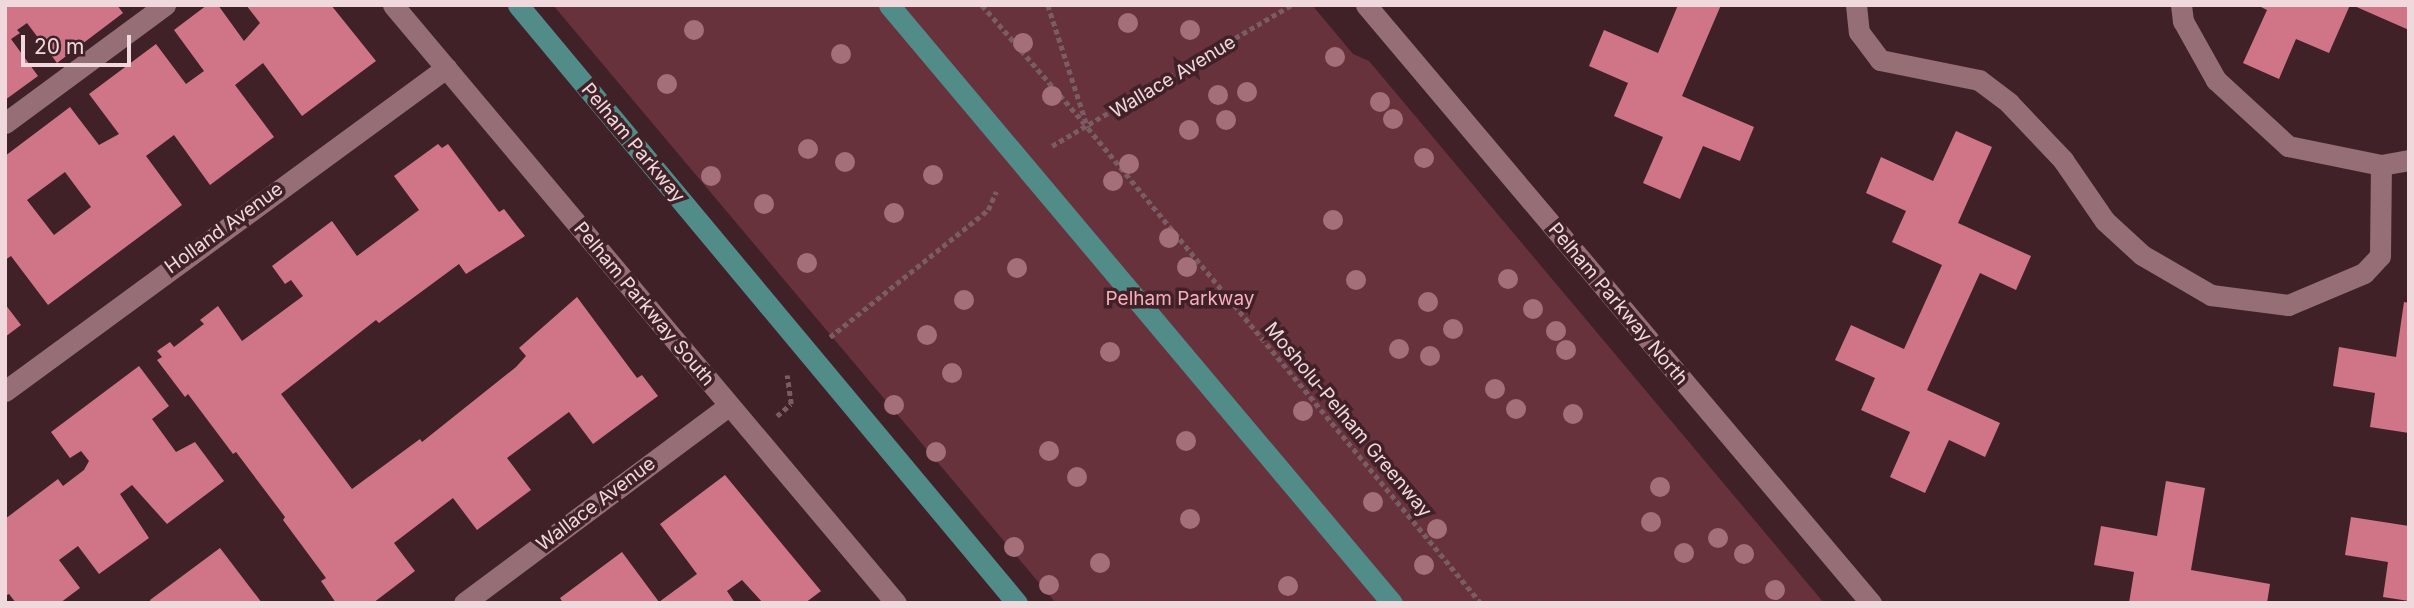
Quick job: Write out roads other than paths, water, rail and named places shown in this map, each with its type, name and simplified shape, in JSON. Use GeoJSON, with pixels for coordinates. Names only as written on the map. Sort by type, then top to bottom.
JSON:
{"type":"FeatureCollection","features":[{"type":"Feature","properties":{"kind":"main road","name":"Pelham Parkway"},"geometry":{"type":"LineString","coordinates":[[518,5],[1017,603]]}},
{"type":"Feature","properties":{"kind":"main road"},"geometry":{"type":"LineString","coordinates":[[889,5],[1392,603]]}},
{"type":"Feature","properties":{"kind":"street"},"geometry":{"type":"LineString","coordinates":[[5,123],[165,5]]}},
{"type":"Feature","properties":{"kind":"street","name":"Pelham Parkway South"},"geometry":{"type":"LineString","coordinates":[[393,5],[896,603]]}},
{"type":"Feature","properties":{"kind":"street","name":"Pelham Parkway North"},"geometry":{"type":"LineString","coordinates":[[1366,5],[1871,603]]}},
{"type":"Feature","properties":{"kind":"street"},"geometry":{"type":"LineString","coordinates":[[1856,5],[1859,32],[1880,60],[1979,80],[2009,103],[2063,160],[2105,221],[2142,255],[2211,295],[2288,305],[2364,273],[2380,257],[2381,165]]}},
{"type":"Feature","properties":{"kind":"street"},"geometry":{"type":"LineString","coordinates":[[2179,7],[2183,21],[2216,80],[2288,146],[2381,165],[2409,160]]}},
{"type":"Feature","properties":{"kind":"street","name":"Holland Avenue"},"geometry":{"type":"LineString","coordinates":[[5,391],[446,68]]}},
{"type":"Feature","properties":{"kind":"street","name":"Wallace Avenue"},"geometry":{"type":"LineString","coordinates":[[464,603],[728,406]]}}]}
